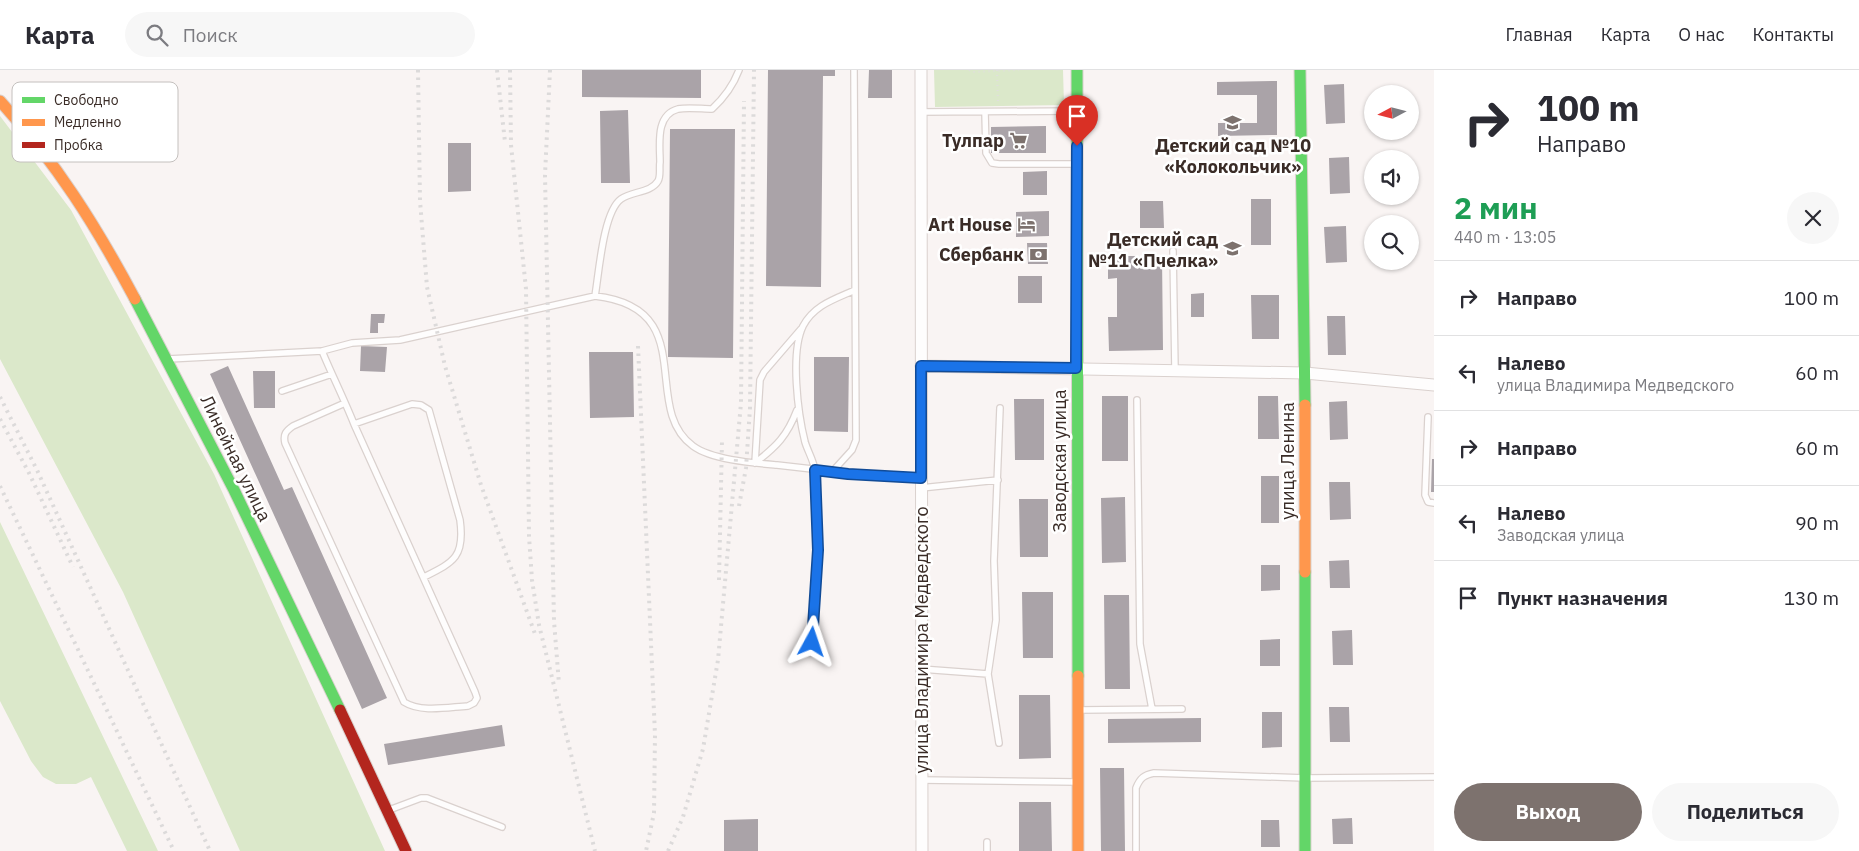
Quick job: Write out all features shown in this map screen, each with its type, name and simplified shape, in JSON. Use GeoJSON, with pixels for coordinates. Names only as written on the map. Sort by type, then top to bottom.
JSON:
{"type":"FeatureCollection","features":[{"type":"Feature","properties":{"kind":"street","name":"улица Владимира Медведского"},"geometry":{"type":"LineString","coordinates":[[921,70],[922,851]]}},
{"type":"Feature","properties":{"kind":"street","name":"Заводская улица"},"geometry":{"type":"LineString","coordinates":[[1078,70],[1076,368],[1078,851]]}},
{"type":"Feature","properties":{"kind":"street","name":"улица Ленина"},"geometry":{"type":"LineString","coordinates":[[1300,70],[1305,373],[1305,851]]}},
{"type":"Feature","properties":{"kind":"street","name":"Линейная улица"},"geometry":{"type":"LineString","coordinates":[[0,102],[12,113]]}},
{"type":"Feature","properties":{"kind":"street","name":"Линейная улица"},"geometry":{"type":"LineString","coordinates":[[51,162],[91,220],[167,359],[333,697],[406,851]]}},
{"type":"Feature","properties":{"kind":"street"},"geometry":{"type":"LineString","coordinates":[[921,366],[1305,373],[1434,385]]}},
{"type":"Feature","properties":{"kind":"lane"},"geometry":{"type":"LineString","coordinates":[[595,296],[610,211],[623,197],[648,190],[659,179],[660,131],[663,122],[678,109],[712,109],[724,99],[734,84],[739,70]]}},
{"type":"Feature","properties":{"kind":"lane"},"geometry":{"type":"LineString","coordinates":[[832,472],[852,450],[856,440],[854,70]]}},
{"type":"Feature","properties":{"kind":"lane"},"geometry":{"type":"LineString","coordinates":[[921,112],[1077,111]]}},
{"type":"Feature","properties":{"kind":"lane"},"geometry":{"type":"LineString","coordinates":[[985,112],[986,153],[992,162],[999,164],[1077,164]]}},
{"type":"Feature","properties":{"kind":"lane"},"geometry":{"type":"LineString","coordinates":[[1173,250],[1174,370]]}},
{"type":"Feature","properties":{"kind":"lane"},"geometry":{"type":"LineString","coordinates":[[755,463],[760,380],[764,372],[819,306],[855,290]]}},
{"type":"Feature","properties":{"kind":"lane"},"geometry":{"type":"LineString","coordinates":[[167,359],[322,351],[352,343],[400,340],[595,296],[609,298],[625,303],[641,314],[654,328],[662,344],[671,413],[676,427],[694,447],[705,453],[755,463],[921,483],[998,480]]}},
{"type":"Feature","properties":{"kind":"lane"},"geometry":{"type":"LineString","coordinates":[[802,328],[796,378],[798,408],[806,445],[815,470],[818,550],[812,642]]}},
{"type":"Feature","properties":{"kind":"lane"},"geometry":{"type":"LineString","coordinates":[[322,351],[345,402],[354,424],[475,692],[477,698],[474,703],[468,706],[419,708],[410,707],[404,702],[285,443],[286,431],[293,426],[345,402]]}},
{"type":"Feature","properties":{"kind":"lane"},"geometry":{"type":"LineString","coordinates":[[282,390],[332,374]]}},
{"type":"Feature","properties":{"kind":"lane"},"geometry":{"type":"LineString","coordinates":[[1137,400],[1140,644],[1152,709]]}},
{"type":"Feature","properties":{"kind":"lane"},"geometry":{"type":"LineString","coordinates":[[354,424],[412,404],[421,405],[429,410],[460,520],[462,536],[459,551],[452,563],[424,577]]}},
{"type":"Feature","properties":{"kind":"lane"},"geometry":{"type":"LineString","coordinates":[[755,463],[777,446],[789,430],[798,408]]}},
{"type":"Feature","properties":{"kind":"lane"},"geometry":{"type":"LineString","coordinates":[[999,743],[988,674],[996,620],[994,561],[1000,408]]}},
{"type":"Feature","properties":{"kind":"lane"},"geometry":{"type":"LineString","coordinates":[[1428,417],[1425,495],[1428,502],[1434,503]]}},
{"type":"Feature","properties":{"kind":"lane"},"geometry":{"type":"LineString","coordinates":[[921,669],[988,674]]}},
{"type":"Feature","properties":{"kind":"lane"},"geometry":{"type":"LineString","coordinates":[[1077,710],[1182,709]]}},
{"type":"Feature","properties":{"kind":"lane"},"geometry":{"type":"LineString","coordinates":[[1136,851],[1136,788],[1138,781],[1145,775],[1154,773],[1305,778],[1434,777]]}},
{"type":"Feature","properties":{"kind":"lane"},"geometry":{"type":"LineString","coordinates":[[922,780],[1078,782]]}},
{"type":"Feature","properties":{"kind":"lane"},"geometry":{"type":"LineString","coordinates":[[387,810],[421,798],[427,798],[502,827]]}},
{"type":"Feature","properties":{"kind":"lane"},"geometry":{"type":"LineString","coordinates":[[987,842],[988,851]]}},
{"type":"Feature","properties":{"kind":"path"},"geometry":{"type":"LineString","coordinates":[[969,70],[973,72],[1019,70]]}},
{"type":"Feature","properties":{"kind":"path"},"geometry":{"type":"LineString","coordinates":[[997,71],[998,112]]}},
{"type":"Feature","properties":{"kind":"green space"},"geometry":{"type":"Polygon","coordinates":[[[934,70],[1063,70],[1064,105],[935,107],[934,70]]]}},
{"type":"Feature","properties":{"kind":"green space"},"geometry":{"type":"Polygon","coordinates":[[[0,116],[12,132],[12,162],[35,162],[71,210],[214,474],[385,851],[240,851],[123,592],[0,359],[0,116]]]}},
{"type":"Feature","properties":{"kind":"green space"},"geometry":{"type":"Polygon","coordinates":[[[0,522],[158,851],[127,851],[91,777],[76,784],[56,784],[43,777],[31,761],[0,701],[0,522]]]}},
{"type":"Feature","properties":{"kind":"building"},"geometry":{"type":"Polygon","coordinates":[[[582,70],[701,70],[701,98],[582,97],[582,70]]]}},
{"type":"Feature","properties":{"kind":"building"},"geometry":{"type":"Polygon","coordinates":[[[768,70],[835,70],[835,76],[823,76],[821,287],[766,286],[768,70]]]}},
{"type":"Feature","properties":{"kind":"building"},"geometry":{"type":"Polygon","coordinates":[[[869,70],[892,70],[892,98],[868,98],[869,70]]]}},
{"type":"Feature","properties":{"kind":"building"},"geometry":{"type":"Polygon","coordinates":[[[1277,81],[1277,135],[1218,136],[1218,123],[1257,123],[1257,95],[1217,95],[1217,82],[1277,81]]]}},
{"type":"Feature","properties":{"kind":"building"},"geometry":{"type":"Polygon","coordinates":[[[1344,84],[1345,123],[1326,124],[1324,85],[1344,84]]]}},
{"type":"Feature","properties":{"kind":"building"},"geometry":{"type":"Polygon","coordinates":[[[628,110],[630,183],[601,183],[600,111],[628,110]]]}},
{"type":"Feature","properties":{"kind":"building","name":"Тулпар"},"geometry":{"type":"Polygon","coordinates":[[[1046,126],[1046,153],[991,153],[991,127],[1046,126]]]}},
{"type":"Feature","properties":{"kind":"building"},"geometry":{"type":"Polygon","coordinates":[[[670,129],[735,129],[733,358],[668,357],[670,129]]]}},
{"type":"Feature","properties":{"kind":"building"},"geometry":{"type":"Polygon","coordinates":[[[448,143],[471,143],[471,191],[448,192],[448,143]]]}},
{"type":"Feature","properties":{"kind":"building"},"geometry":{"type":"Polygon","coordinates":[[[1349,157],[1350,193],[1330,194],[1329,158],[1349,157]]]}},
{"type":"Feature","properties":{"kind":"building"},"geometry":{"type":"Polygon","coordinates":[[[1047,171],[1047,195],[1023,195],[1023,172],[1047,171]]]}},
{"type":"Feature","properties":{"kind":"building"},"geometry":{"type":"Polygon","coordinates":[[[1251,199],[1271,199],[1271,245],[1251,245],[1251,199]]]}},
{"type":"Feature","properties":{"kind":"building"},"geometry":{"type":"Polygon","coordinates":[[[1140,201],[1163,201],[1164,228],[1140,228],[1140,201]]]}},
{"type":"Feature","properties":{"kind":"building"},"geometry":{"type":"Polygon","coordinates":[[[1049,211],[1049,236],[1016,237],[1016,212],[1049,211]]]}},
{"type":"Feature","properties":{"kind":"building"},"geometry":{"type":"Polygon","coordinates":[[[1346,226],[1347,262],[1326,263],[1324,227],[1346,226]]]}},
{"type":"Feature","properties":{"kind":"building","name":"Сбербанк"},"geometry":{"type":"Polygon","coordinates":[[[1027,243],[1047,243],[1048,264],[1028,264],[1027,243]]]}},
{"type":"Feature","properties":{"kind":"building"},"geometry":{"type":"Polygon","coordinates":[[[1108,256],[1162,256],[1163,350],[1109,351],[1108,317],[1117,317],[1117,278],[1108,279],[1108,256]]]}},
{"type":"Feature","properties":{"kind":"building"},"geometry":{"type":"Polygon","coordinates":[[[1018,276],[1042,276],[1042,303],[1018,303],[1018,276]]]}},
{"type":"Feature","properties":{"kind":"building"},"geometry":{"type":"Polygon","coordinates":[[[1204,293],[1204,317],[1191,317],[1191,294],[1204,293]]]}},
{"type":"Feature","properties":{"kind":"building"},"geometry":{"type":"Polygon","coordinates":[[[1251,295],[1279,295],[1279,339],[1252,339],[1251,295]]]}},
{"type":"Feature","properties":{"kind":"building"},"geometry":{"type":"Polygon","coordinates":[[[371,314],[385,314],[384,323],[378,323],[378,333],[370,333],[371,314]]]}},
{"type":"Feature","properties":{"kind":"building"},"geometry":{"type":"Polygon","coordinates":[[[1327,316],[1345,316],[1346,355],[1328,355],[1327,316]]]}},
{"type":"Feature","properties":{"kind":"building"},"geometry":{"type":"Polygon","coordinates":[[[361,346],[387,347],[385,372],[360,371],[361,346]]]}},
{"type":"Feature","properties":{"kind":"building"},"geometry":{"type":"Polygon","coordinates":[[[589,352],[633,352],[634,417],[590,418],[589,352]]]}},
{"type":"Feature","properties":{"kind":"building"},"geometry":{"type":"Polygon","coordinates":[[[814,357],[849,357],[848,432],[814,431],[814,357]]]}},
{"type":"Feature","properties":{"kind":"building"},"geometry":{"type":"Polygon","coordinates":[[[228,366],[284,490],[292,487],[387,698],[362,709],[210,374],[228,366]]]}},
{"type":"Feature","properties":{"kind":"building"},"geometry":{"type":"Polygon","coordinates":[[[253,371],[275,371],[275,408],[254,408],[253,371]]]}},
{"type":"Feature","properties":{"kind":"building"},"geometry":{"type":"Polygon","coordinates":[[[1102,396],[1128,396],[1128,461],[1102,461],[1102,396]]]}},
{"type":"Feature","properties":{"kind":"building"},"geometry":{"type":"Polygon","coordinates":[[[1258,396],[1278,396],[1279,439],[1258,439],[1258,396]]]}},
{"type":"Feature","properties":{"kind":"building"},"geometry":{"type":"Polygon","coordinates":[[[1014,399],[1044,399],[1044,460],[1015,460],[1014,399]]]}},
{"type":"Feature","properties":{"kind":"building"},"geometry":{"type":"Polygon","coordinates":[[[1347,401],[1348,439],[1330,440],[1329,402],[1347,401]]]}},
{"type":"Feature","properties":{"kind":"building"},"geometry":{"type":"Polygon","coordinates":[[[1432,459],[1434,459],[1434,492],[1431,492],[1432,459]]]}},
{"type":"Feature","properties":{"kind":"building"},"geometry":{"type":"Polygon","coordinates":[[[1261,476],[1279,476],[1279,523],[1261,523],[1261,476]]]}},
{"type":"Feature","properties":{"kind":"building"},"geometry":{"type":"Polygon","coordinates":[[[1329,482],[1350,482],[1351,519],[1330,520],[1329,482]]]}},
{"type":"Feature","properties":{"kind":"building"},"geometry":{"type":"Polygon","coordinates":[[[1125,497],[1126,562],[1102,563],[1101,498],[1125,497]]]}},
{"type":"Feature","properties":{"kind":"building"},"geometry":{"type":"Polygon","coordinates":[[[1019,499],[1048,499],[1048,557],[1020,557],[1019,499]]]}},
{"type":"Feature","properties":{"kind":"building"},"geometry":{"type":"Polygon","coordinates":[[[1349,560],[1350,588],[1330,588],[1329,561],[1349,560]]]}},
{"type":"Feature","properties":{"kind":"building"},"geometry":{"type":"Polygon","coordinates":[[[1261,565],[1280,565],[1280,590],[1261,591],[1261,565]]]}},
{"type":"Feature","properties":{"kind":"building"},"geometry":{"type":"Polygon","coordinates":[[[1022,592],[1053,592],[1053,658],[1023,658],[1022,592]]]}},
{"type":"Feature","properties":{"kind":"building"},"geometry":{"type":"Polygon","coordinates":[[[1104,595],[1129,595],[1130,689],[1105,689],[1104,595]]]}},
{"type":"Feature","properties":{"kind":"building"},"geometry":{"type":"Polygon","coordinates":[[[1352,630],[1353,665],[1333,665],[1332,631],[1352,630]]]}},
{"type":"Feature","properties":{"kind":"building"},"geometry":{"type":"Polygon","coordinates":[[[1280,639],[1280,666],[1260,666],[1260,640],[1280,639]]]}},
{"type":"Feature","properties":{"kind":"building"},"geometry":{"type":"Polygon","coordinates":[[[1019,695],[1050,695],[1051,758],[1019,759],[1019,695]]]}},
{"type":"Feature","properties":{"kind":"building"},"geometry":{"type":"Polygon","coordinates":[[[1329,707],[1349,707],[1350,742],[1330,742],[1329,707]]]}},
{"type":"Feature","properties":{"kind":"building"},"geometry":{"type":"Polygon","coordinates":[[[1262,712],[1282,712],[1282,747],[1262,748],[1262,712]]]}},
{"type":"Feature","properties":{"kind":"building"},"geometry":{"type":"Polygon","coordinates":[[[1201,718],[1201,742],[1108,743],[1108,719],[1201,718]]]}},
{"type":"Feature","properties":{"kind":"building"},"geometry":{"type":"Polygon","coordinates":[[[502,725],[505,746],[388,765],[384,744],[502,725]]]}},
{"type":"Feature","properties":{"kind":"building"},"geometry":{"type":"Polygon","coordinates":[[[1100,768],[1124,768],[1125,851],[1101,851],[1100,768]]]}},
{"type":"Feature","properties":{"kind":"building"},"geometry":{"type":"Polygon","coordinates":[[[1019,802],[1051,802],[1052,851],[1019,851],[1019,802]]]}},
{"type":"Feature","properties":{"kind":"building"},"geometry":{"type":"Polygon","coordinates":[[[1352,818],[1353,844],[1333,844],[1332,819],[1352,818]]]}},
{"type":"Feature","properties":{"kind":"building"},"geometry":{"type":"Polygon","coordinates":[[[758,819],[758,851],[724,851],[724,820],[758,819]]]}},
{"type":"Feature","properties":{"kind":"building"},"geometry":{"type":"Polygon","coordinates":[[[1261,820],[1279,820],[1280,847],[1261,847],[1261,820]]]}},
{"type":"Feature","properties":{"kind":"railway"},"geometry":{"type":"LineString","coordinates":[[418,70],[420,201],[427,287],[445,366],[481,485],[535,634]]}},
{"type":"Feature","properties":{"kind":"railway"},"geometry":{"type":"LineString","coordinates":[[497,70],[505,142]]}},
{"type":"Feature","properties":{"kind":"railway"},"geometry":{"type":"LineString","coordinates":[[510,70],[511,145],[526,289],[529,536],[532,580],[539,625],[595,851]]}},
{"type":"Feature","properties":{"kind":"railway"},"geometry":{"type":"LineString","coordinates":[[550,70],[545,175],[554,621],[559,684]]}},
{"type":"Feature","properties":{"kind":"railway"},"geometry":{"type":"LineString","coordinates":[[739,506],[746,468],[750,408],[754,70]]}},
{"type":"Feature","properties":{"kind":"railway"},"geometry":{"type":"LineString","coordinates":[[668,851],[683,817],[703,749],[718,660],[741,403],[744,101]]}},
{"type":"Feature","properties":{"kind":"railway"},"geometry":{"type":"LineString","coordinates":[[638,346],[655,735],[654,813],[646,851]]}},
{"type":"Feature","properties":{"kind":"railway"},"geometry":{"type":"LineString","coordinates":[[0,397],[37,470],[210,851]]}},
{"type":"Feature","properties":{"kind":"railway"},"geometry":{"type":"LineString","coordinates":[[0,419],[29,473],[73,567]]}},
{"type":"Feature","properties":{"kind":"railway"},"geometry":{"type":"LineString","coordinates":[[719,580],[722,440]]}},
{"type":"Feature","properties":{"kind":"railway"},"geometry":{"type":"LineString","coordinates":[[0,486],[174,851]]}},
{"type":"Feature","properties":{"kind":"traffic: fast"},"geometry":{"type":"LineString","coordinates":[[1077,70],[1078,676]]}},
{"type":"Feature","properties":{"kind":"traffic: fast"},"geometry":{"type":"LineString","coordinates":[[1300,70],[1305,405]]}},
{"type":"Feature","properties":{"kind":"traffic: fast"},"geometry":{"type":"LineString","coordinates":[[135,299],[234,490],[340,710]]}},
{"type":"Feature","properties":{"kind":"traffic: fast"},"geometry":{"type":"LineString","coordinates":[[1305,572],[1305,851]]}},
{"type":"Feature","properties":{"kind":"traffic: slow"},"geometry":{"type":"LineString","coordinates":[[0,101],[12,115]]}},
{"type":"Feature","properties":{"kind":"traffic: slow"},"geometry":{"type":"LineString","coordinates":[[50,162],[90,220],[135,299]]}},
{"type":"Feature","properties":{"kind":"traffic: slow"},"geometry":{"type":"LineString","coordinates":[[1305,405],[1305,572]]}},
{"type":"Feature","properties":{"kind":"traffic: slow"},"geometry":{"type":"LineString","coordinates":[[1078,676],[1078,851]]}},
{"type":"Feature","properties":{"kind":"traffic: jam"},"geometry":{"type":"LineString","coordinates":[[340,710],[406,851]]}},
{"type":"Feature","properties":{"kind":"place","name":"Детский сад №10 «Колокольчик»"},"geometry":{"type":"Point","coordinates":[1233,122]}},
{"type":"Feature","properties":{"kind":"place","name":"Тулпар"},"geometry":{"type":"Point","coordinates":[1018,140]}},
{"type":"Feature","properties":{"kind":"place","name":"Art House"},"geometry":{"type":"Point","coordinates":[1026,224]}},
{"type":"Feature","properties":{"kind":"place","name":"Детский сад №11 «Пчелка»"},"geometry":{"type":"Point","coordinates":[1232,249]}},
{"type":"Feature","properties":{"kind":"place","name":"Сбербанк"},"geometry":{"type":"Point","coordinates":[1038,254]}},
{"type":"Feature","properties":{"kind":"route"},"geometry":{"type":"LineString","coordinates":[[812,642],[817,594],[818,550],[815,470],[848,474],[921,478],[921,366],[1076,368],[1077,146]]}}]}
